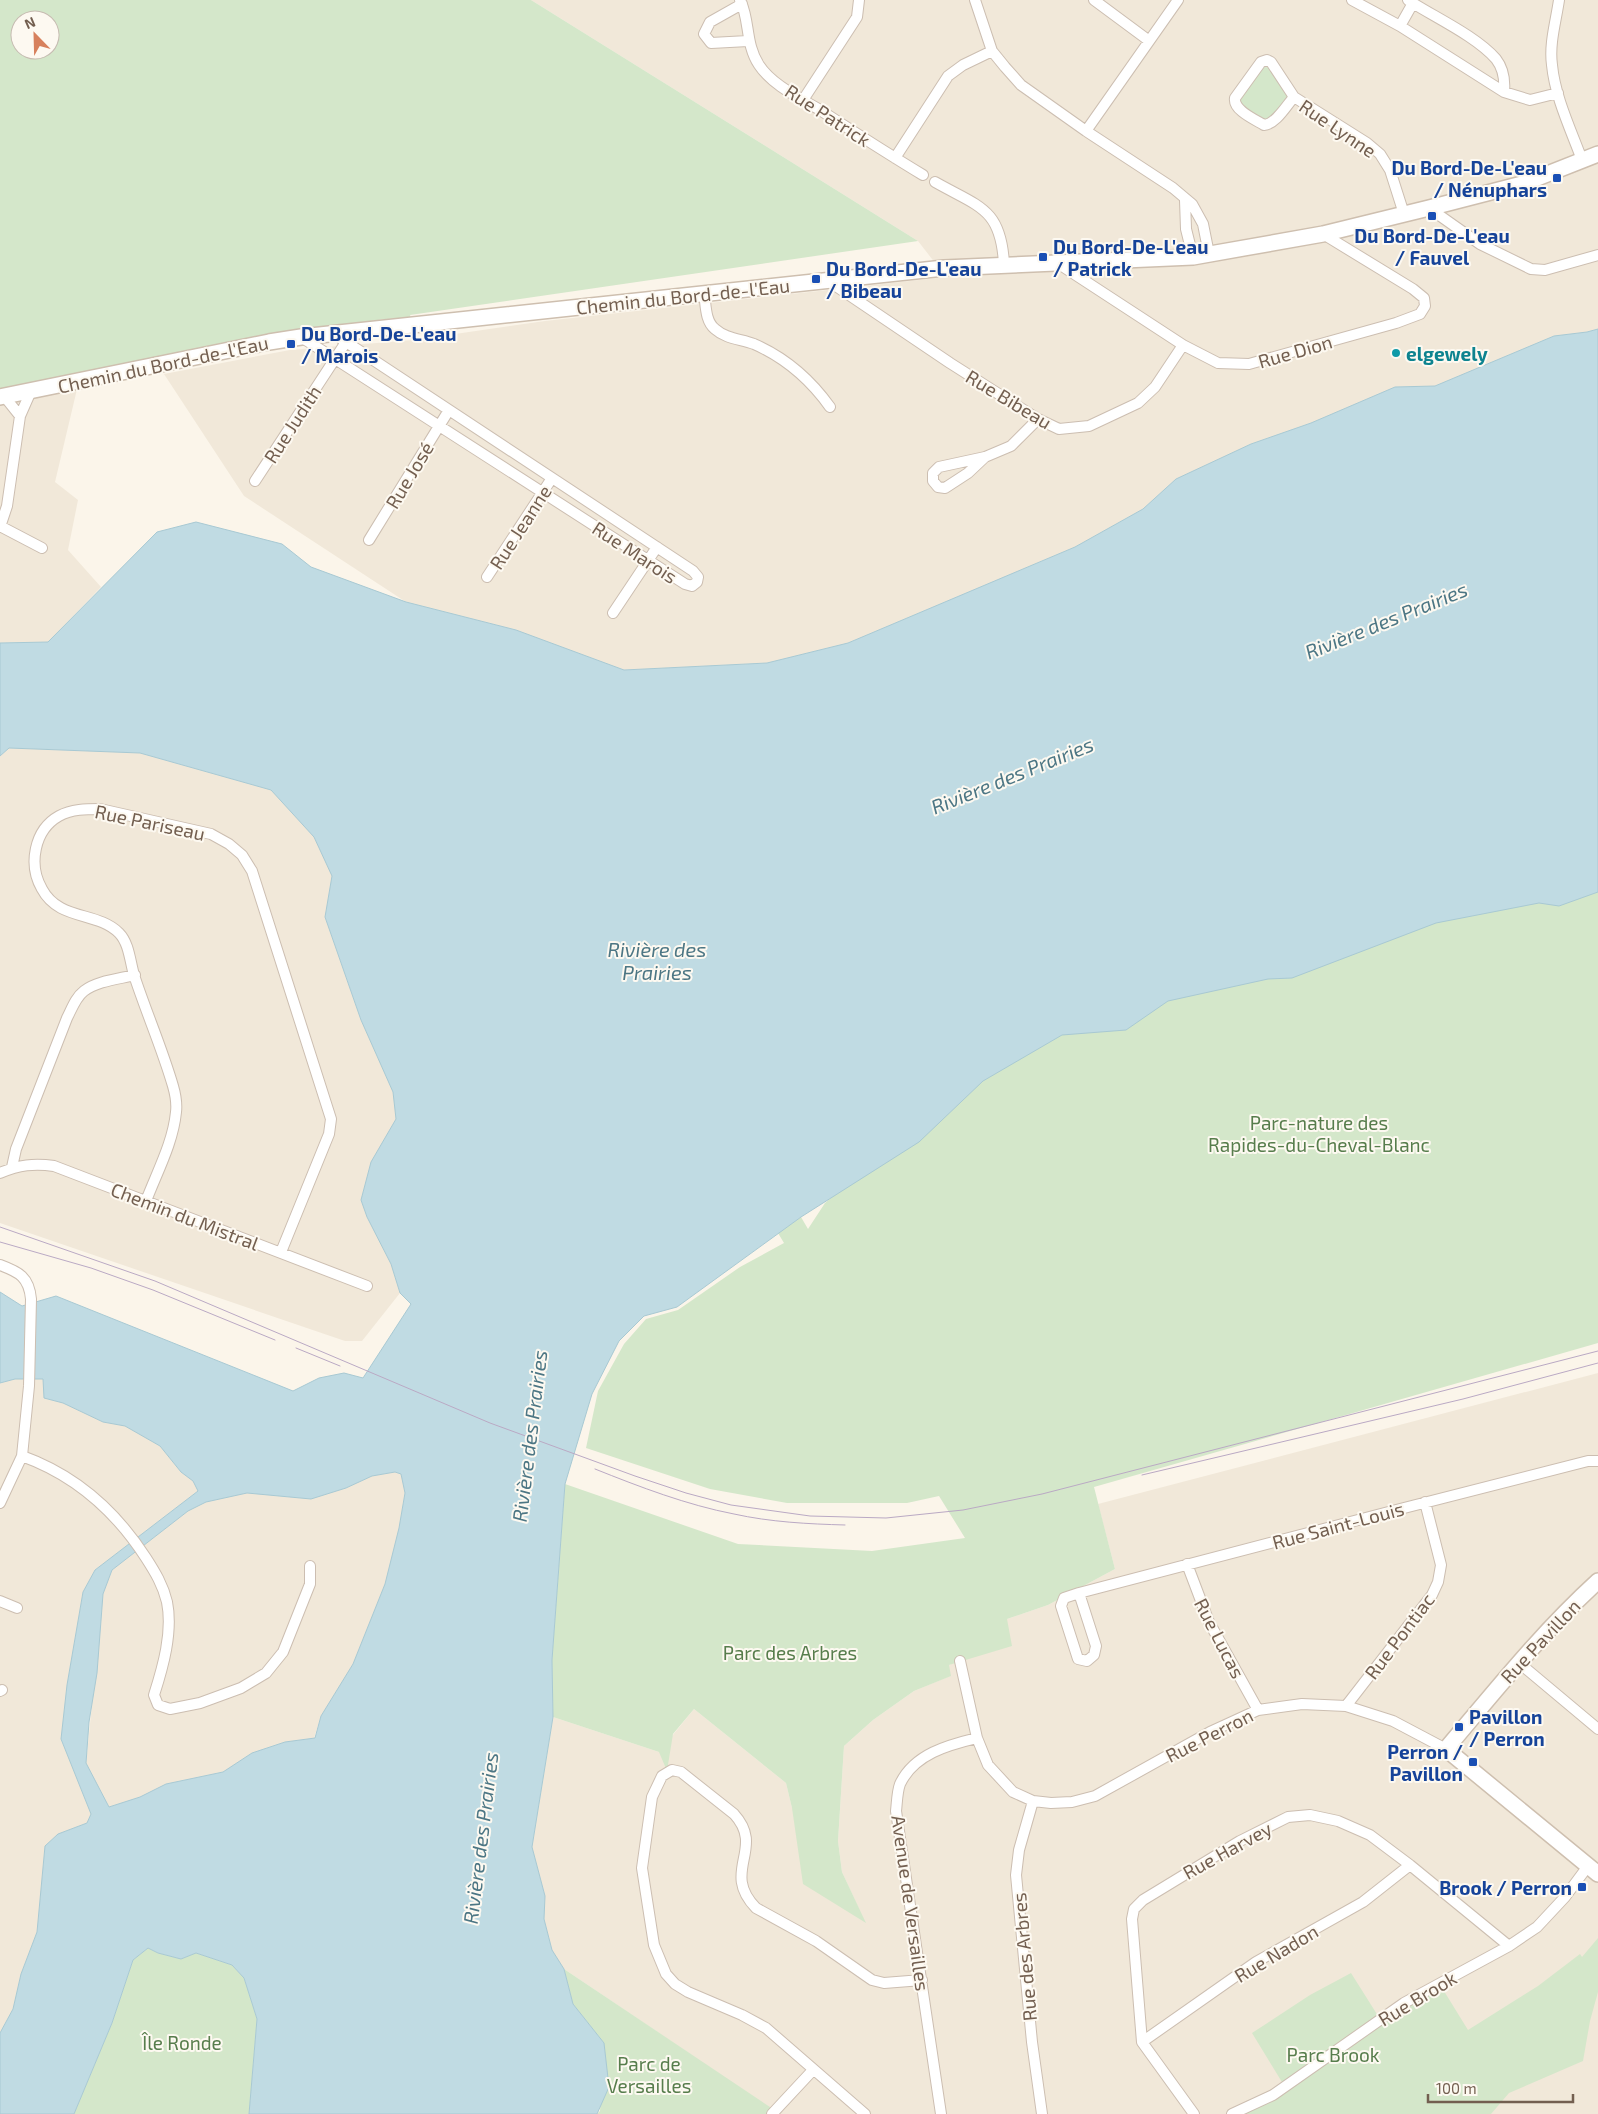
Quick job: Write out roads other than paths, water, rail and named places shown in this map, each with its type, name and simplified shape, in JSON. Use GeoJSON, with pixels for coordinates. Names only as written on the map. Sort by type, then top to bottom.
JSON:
{"type":"FeatureCollection","features":[{"type":"Feature","properties":{"kind":"street"},"geometry":{"type":"LineString","coordinates":[[803,100],[857,17],[859,0]]}},
{"type":"Feature","properties":{"kind":"street"},"geometry":{"type":"LineString","coordinates":[[975,0],[992,51],[1022,85],[1086,131],[1173,188],[1192,204],[1203,224],[1209,254]]}},
{"type":"Feature","properties":{"kind":"street"},"geometry":{"type":"LineString","coordinates":[[1094,0],[1148,40]]}},
{"type":"Feature","properties":{"kind":"street"},"geometry":{"type":"LineString","coordinates":[[1086,131],[1148,40],[1178,0]]}},
{"type":"Feature","properties":{"kind":"street"},"geometry":{"type":"LineString","coordinates":[[1352,0],[1400,26],[1504,92],[1530,100],[1558,93]]}},
{"type":"Feature","properties":{"kind":"street"},"geometry":{"type":"LineString","coordinates":[[1559,0],[1552,51],[1552,66],[1558,93],[1582,160]]}},
{"type":"Feature","properties":{"kind":"street","name":"Rue Patrick"},"geometry":{"type":"LineString","coordinates":[[748,41],[712,44],[704,34],[710,22],[741,2],[748,41],[758,64],[774,81],[923,175]]}},
{"type":"Feature","properties":{"kind":"street"},"geometry":{"type":"LineString","coordinates":[[1400,26],[1411,2],[1482,46],[1497,60],[1505,80],[1504,92]]}},
{"type":"Feature","properties":{"kind":"street"},"geometry":{"type":"LineString","coordinates":[[895,158],[948,76],[963,65],[992,51]]}},
{"type":"Feature","properties":{"kind":"street","name":"Rue Lynne"},"geometry":{"type":"LineString","coordinates":[[1294,97],[1273,122],[1268,125],[1264,125],[1237,107],[1234,102],[1261,62],[1267,60],[1271,62],[1294,97],[1367,143],[1380,154],[1390,170],[1404,214]]}},
{"type":"Feature","properties":{"kind":"street","name":"Chemin du Bord-de-l'Eau"},"geometry":{"type":"LineString","coordinates":[[2,397],[301,337],[340,338],[704,293],[944,268],[1193,257],[1323,234],[1429,208],[1522,184],[1598,154]]}},
{"type":"Feature","properties":{"kind":"street"},"geometry":{"type":"LineString","coordinates":[[935,182],[983,210],[992,218],[1001,236],[1004,264]]}},
{"type":"Feature","properties":{"kind":"street"},"geometry":{"type":"LineString","coordinates":[[1186,200],[1186,229],[1193,257]]}},
{"type":"Feature","properties":{"kind":"street"},"geometry":{"type":"LineString","coordinates":[[1429,208],[1480,244],[1531,269],[1545,270],[1598,256]]}},
{"type":"Feature","properties":{"kind":"street","name":"Rue Dion"},"geometry":{"type":"LineString","coordinates":[[1058,262],[1183,345],[1218,363],[1249,364],[1396,323],[1420,314],[1426,306],[1424,298],[1413,289],[1323,234]]}},
{"type":"Feature","properties":{"kind":"street","name":"Rue Bibeau"},"geometry":{"type":"LineString","coordinates":[[827,280],[1038,420],[1059,429],[1089,426],[1138,403],[1155,387],[1183,345]]}},
{"type":"Feature","properties":{"kind":"street"},"geometry":{"type":"LineString","coordinates":[[704,293],[708,320],[714,329],[727,337],[752,344],[777,355],[800,372],[816,388],[830,407]]}},
{"type":"Feature","properties":{"kind":"street","name":"Rue Marois"},"geometry":{"type":"LineString","coordinates":[[301,337],[685,584],[692,586],[697,582],[698,577],[693,571],[340,338]]}},
{"type":"Feature","properties":{"kind":"street","name":"Rue Judith"},"geometry":{"type":"LineString","coordinates":[[255,481],[335,359],[340,338]]}},
{"type":"Feature","properties":{"kind":"street"},"geometry":{"type":"LineString","coordinates":[[31,391],[20,416],[7,506],[0,526],[42,548]]}},
{"type":"Feature","properties":{"kind":"street"},"geometry":{"type":"LineString","coordinates":[[2,397],[20,416]]}},
{"type":"Feature","properties":{"kind":"street","name":"Rue José"},"geometry":{"type":"LineString","coordinates":[[369,540],[449,410]]}},
{"type":"Feature","properties":{"kind":"street"},"geometry":{"type":"LineString","coordinates":[[985,457],[968,473],[945,488],[938,487],[933,481],[933,473],[939,467],[985,457],[1011,446],[1038,420]]}},
{"type":"Feature","properties":{"kind":"street","name":"Rue Jeanne"},"geometry":{"type":"LineString","coordinates":[[488,577],[552,478]]}},
{"type":"Feature","properties":{"kind":"street"},"geometry":{"type":"LineString","coordinates":[[613,612],[657,547]]}},
{"type":"Feature","properties":{"kind":"street","name":"Rue Pariseau"},"geometry":{"type":"LineString","coordinates":[[146,1201],[174,1131],[177,1109],[174,1088],[134,975],[126,942],[120,933],[110,925],[65,911],[52,902],[42,890],[35,873],[34,856],[40,836],[49,824],[59,816],[83,809],[100,809],[211,834],[229,844],[242,855],[252,871],[331,1119],[328,1134],[281,1252]]}},
{"type":"Feature","properties":{"kind":"street"},"geometry":{"type":"LineString","coordinates":[[12,1168],[26,1123],[76,999],[85,990],[97,985],[134,975]]}},
{"type":"Feature","properties":{"kind":"street","name":"Chemin du Mistral"},"geometry":{"type":"LineString","coordinates":[[0,1173],[23,1164],[54,1166],[367,1286]]}},
{"type":"Feature","properties":{"kind":"street"},"geometry":{"type":"LineString","coordinates":[[0,1265],[20,1274],[30,1287],[31,1299],[29,1386],[22,1456],[0,1503]]}},
{"type":"Feature","properties":{"kind":"street"},"geometry":{"type":"LineString","coordinates":[[22,1456],[42,1463],[78,1484],[100,1501],[126,1530],[159,1579],[167,1602],[168,1625],[161,1672],[154,1695],[158,1705],[170,1709],[200,1703],[241,1688],[266,1673],[283,1652],[310,1584],[310,1566]]}},
{"type":"Feature","properties":{"kind":"street","name":"Rue Saint-Louis"},"geometry":{"type":"LineString","coordinates":[[1079,1593],[1096,1646],[1094,1655],[1087,1661],[1078,1659],[1061,1606],[1064,1598],[1079,1593],[1186,1564],[1425,1502],[1588,1461],[1598,1461]]}},
{"type":"Feature","properties":{"kind":"street","name":"Rue Pontiac"},"geometry":{"type":"LineString","coordinates":[[1346,1706],[1432,1595],[1438,1582],[1441,1566],[1425,1502]]}},
{"type":"Feature","properties":{"kind":"street","name":"Rue Lucas"},"geometry":{"type":"LineString","coordinates":[[1186,1564],[1209,1622],[1258,1710]]}},
{"type":"Feature","properties":{"kind":"street","name":"Rue Pavillon"},"geometry":{"type":"LineString","coordinates":[[1446,1749],[1518,1662],[1598,1581]]}},
{"type":"Feature","properties":{"kind":"street"},"geometry":{"type":"LineString","coordinates":[[0,1601],[17,1608]]}},
{"type":"Feature","properties":{"kind":"street","name":"Rue Perron"},"geometry":{"type":"LineString","coordinates":[[960,1661],[977,1738],[988,1765],[998,1779],[1013,1792],[1033,1801],[1051,1803],[1072,1802],[1095,1796],[1210,1732],[1258,1710],[1302,1704],[1346,1706],[1393,1720],[1446,1749],[1593,1870]]}},
{"type":"Feature","properties":{"kind":"street"},"geometry":{"type":"LineString","coordinates":[[1518,1662],[1598,1729]]}},
{"type":"Feature","properties":{"kind":"street","name":"Avenue de Versailles"},"geometry":{"type":"LineString","coordinates":[[942,2114],[896,1811],[900,1785],[910,1770],[925,1757],[954,1744],[977,1738]]}},
{"type":"Feature","properties":{"kind":"street"},"geometry":{"type":"LineString","coordinates":[[865,2114],[766,2028],[742,2015],[688,1992],[675,1984],[666,1974],[660,1963],[650,1928],[642,1868],[652,1797],[662,1776],[672,1770],[681,1772],[741,1822],[747,1837],[740,1879],[742,1890],[756,1908],[816,1941],[872,1980],[884,1983],[922,1980]]}},
{"type":"Feature","properties":{"kind":"street","name":"Rue des Arbres"},"geometry":{"type":"LineString","coordinates":[[1033,1801],[1019,1850],[1016,1875],[1032,2042],[1042,2114]]}},
{"type":"Feature","properties":{"kind":"street","name":"Rue Harvey"},"geometry":{"type":"LineString","coordinates":[[1142,2042],[1132,1919],[1134,1909],[1157,1890],[1240,1841],[1288,1817],[1310,1815],[1338,1821],[1370,1835],[1410,1865],[1509,1946]]}},
{"type":"Feature","properties":{"kind":"street","name":"Rue Nadon"},"geometry":{"type":"LineString","coordinates":[[1142,2042],[1256,1962],[1363,1902],[1410,1865]]}},
{"type":"Feature","properties":{"kind":"street","name":"Rue Brook"},"geometry":{"type":"LineString","coordinates":[[1232,2114],[1273,2095],[1404,2003],[1509,1946],[1537,1927],[1593,1870]]}},
{"type":"Feature","properties":{"kind":"street"},"geometry":{"type":"LineString","coordinates":[[1142,2042],[1194,2114]]}},
{"type":"Feature","properties":{"kind":"street"},"geometry":{"type":"LineString","coordinates":[[772,2114],[813,2070]]}},
{"type":"Feature","properties":{"kind":"water","name":"Rivière des Prairies"},"geometry":{"type":"Polygon","coordinates":[[[1598,329],[1598,892],[1559,906],[1539,903],[1436,923],[1292,978],[1268,979],[1168,1001],[1126,1030],[1062,1035],[983,1081],[919,1142],[801,1217],[677,1307],[644,1316],[619,1341],[592,1394],[565,1484],[552,1660],[553,1717],[532,1847],[545,1896],[544,1919],[552,1950],[564,1969],[573,2004],[604,2043],[609,2087],[597,2114],[249,2114],[257,2019],[244,1978],[232,1965],[196,1953],[181,1959],[158,1953],[148,1948],[133,1960],[112,2023],[74,2114],[0,2114],[0,2033],[13,2009],[21,1974],[37,1932],[45,1846],[58,1834],[87,1823],[91,1814],[61,1739],[67,1685],[83,1592],[95,1570],[198,1491],[193,1481],[181,1472],[160,1446],[125,1426],[103,1422],[63,1403],[44,1398],[43,1379],[15,1379],[0,1383],[0,1292],[22,1306],[56,1296],[293,1391],[319,1378],[344,1373],[363,1378],[411,1304],[400,1293],[391,1264],[367,1217],[361,1200],[371,1162],[396,1119],[393,1092],[361,1020],[325,917],[332,876],[314,837],[271,790],[140,753],[9,748],[0,756],[0,643],[48,642],[157,532],[196,522],[282,544],[311,567],[406,602],[516,630],[624,670],[767,663],[848,643],[1075,547],[1143,509],[1176,479],[1251,444],[1311,423],[1395,387],[1435,386],[1554,336],[1598,329]],[[395,1472],[372,1476],[346,1488],[311,1499],[247,1493],[206,1502],[188,1511],[112,1570],[103,1594],[97,1673],[89,1722],[86,1763],[109,1807],[140,1797],[166,1784],[223,1772],[252,1753],[285,1742],[315,1738],[321,1716],[353,1664],[385,1584],[399,1528],[405,1493],[401,1474],[395,1472]]]}},
{"type":"Feature","properties":{"kind":"tram line"},"geometry":{"type":"LineString","coordinates":[[0,1227],[155,1281],[490,1423],[635,1476],[686,1493],[731,1505],[810,1516],[886,1518],[963,1510],[1042,1494],[1598,1351]]}},
{"type":"Feature","properties":{"kind":"tram line"},"geometry":{"type":"LineString","coordinates":[[0,1242],[91,1268],[153,1290],[275,1340]]}},
{"type":"Feature","properties":{"kind":"tram line"},"geometry":{"type":"LineString","coordinates":[[296,1348],[340,1366]]}},
{"type":"Feature","properties":{"kind":"tram line"},"geometry":{"type":"LineString","coordinates":[[1142,1475],[1463,1399],[1598,1363]]}},
{"type":"Feature","properties":{"kind":"tram line"},"geometry":{"type":"LineString","coordinates":[[595,1469],[664,1495],[716,1510],[775,1521],[845,1525]]}},
{"type":"Feature","properties":{"kind":"place","name":"Du Bord-De-L'eau / Nénuphars"},"geometry":{"type":"Point","coordinates":[1557,178]}},
{"type":"Feature","properties":{"kind":"place","name":"Du Bord-De-L'eau / Fauvel"},"geometry":{"type":"Point","coordinates":[1432,216]}},
{"type":"Feature","properties":{"kind":"place","name":"Du Bord-De-L'eau / Patrick"},"geometry":{"type":"Point","coordinates":[1043,257]}},
{"type":"Feature","properties":{"kind":"place","name":"Du Bord-De-L'eau / Bibeau"},"geometry":{"type":"Point","coordinates":[816,279]}},
{"type":"Feature","properties":{"kind":"place","name":"Du Bord-De-L'eau / Marois"},"geometry":{"type":"Point","coordinates":[291,344]}},
{"type":"Feature","properties":{"kind":"place","name":"elgewely"},"geometry":{"type":"Point","coordinates":[1396,353]}},
{"type":"Feature","properties":{"kind":"place","name":"Pavillon / Perron"},"geometry":{"type":"Point","coordinates":[1459,1727]}},
{"type":"Feature","properties":{"kind":"place","name":"Perron / Pavillon"},"geometry":{"type":"Point","coordinates":[1473,1762]}},
{"type":"Feature","properties":{"kind":"place","name":"Brook / Perron"},"geometry":{"type":"Point","coordinates":[1582,1887]}},
{"type":"Feature","properties":{"kind":"park label","name":"Parc-nature des Rapides-du-Cheval-Blanc"},"geometry":{"type":"Point","coordinates":[1319,1133]}},
{"type":"Feature","properties":{"kind":"park label","name":"Parc des Arbres"},"geometry":{"type":"Point","coordinates":[790,1652]}},
{"type":"Feature","properties":{"kind":"park label","name":"Île Ronde"},"geometry":{"type":"Point","coordinates":[182,2042]}},
{"type":"Feature","properties":{"kind":"park label","name":"Parc Brook"},"geometry":{"type":"Point","coordinates":[1333,2054]}},
{"type":"Feature","properties":{"kind":"park label","name":"Parc de Versailles"},"geometry":{"type":"Point","coordinates":[649,2074]}}]}
